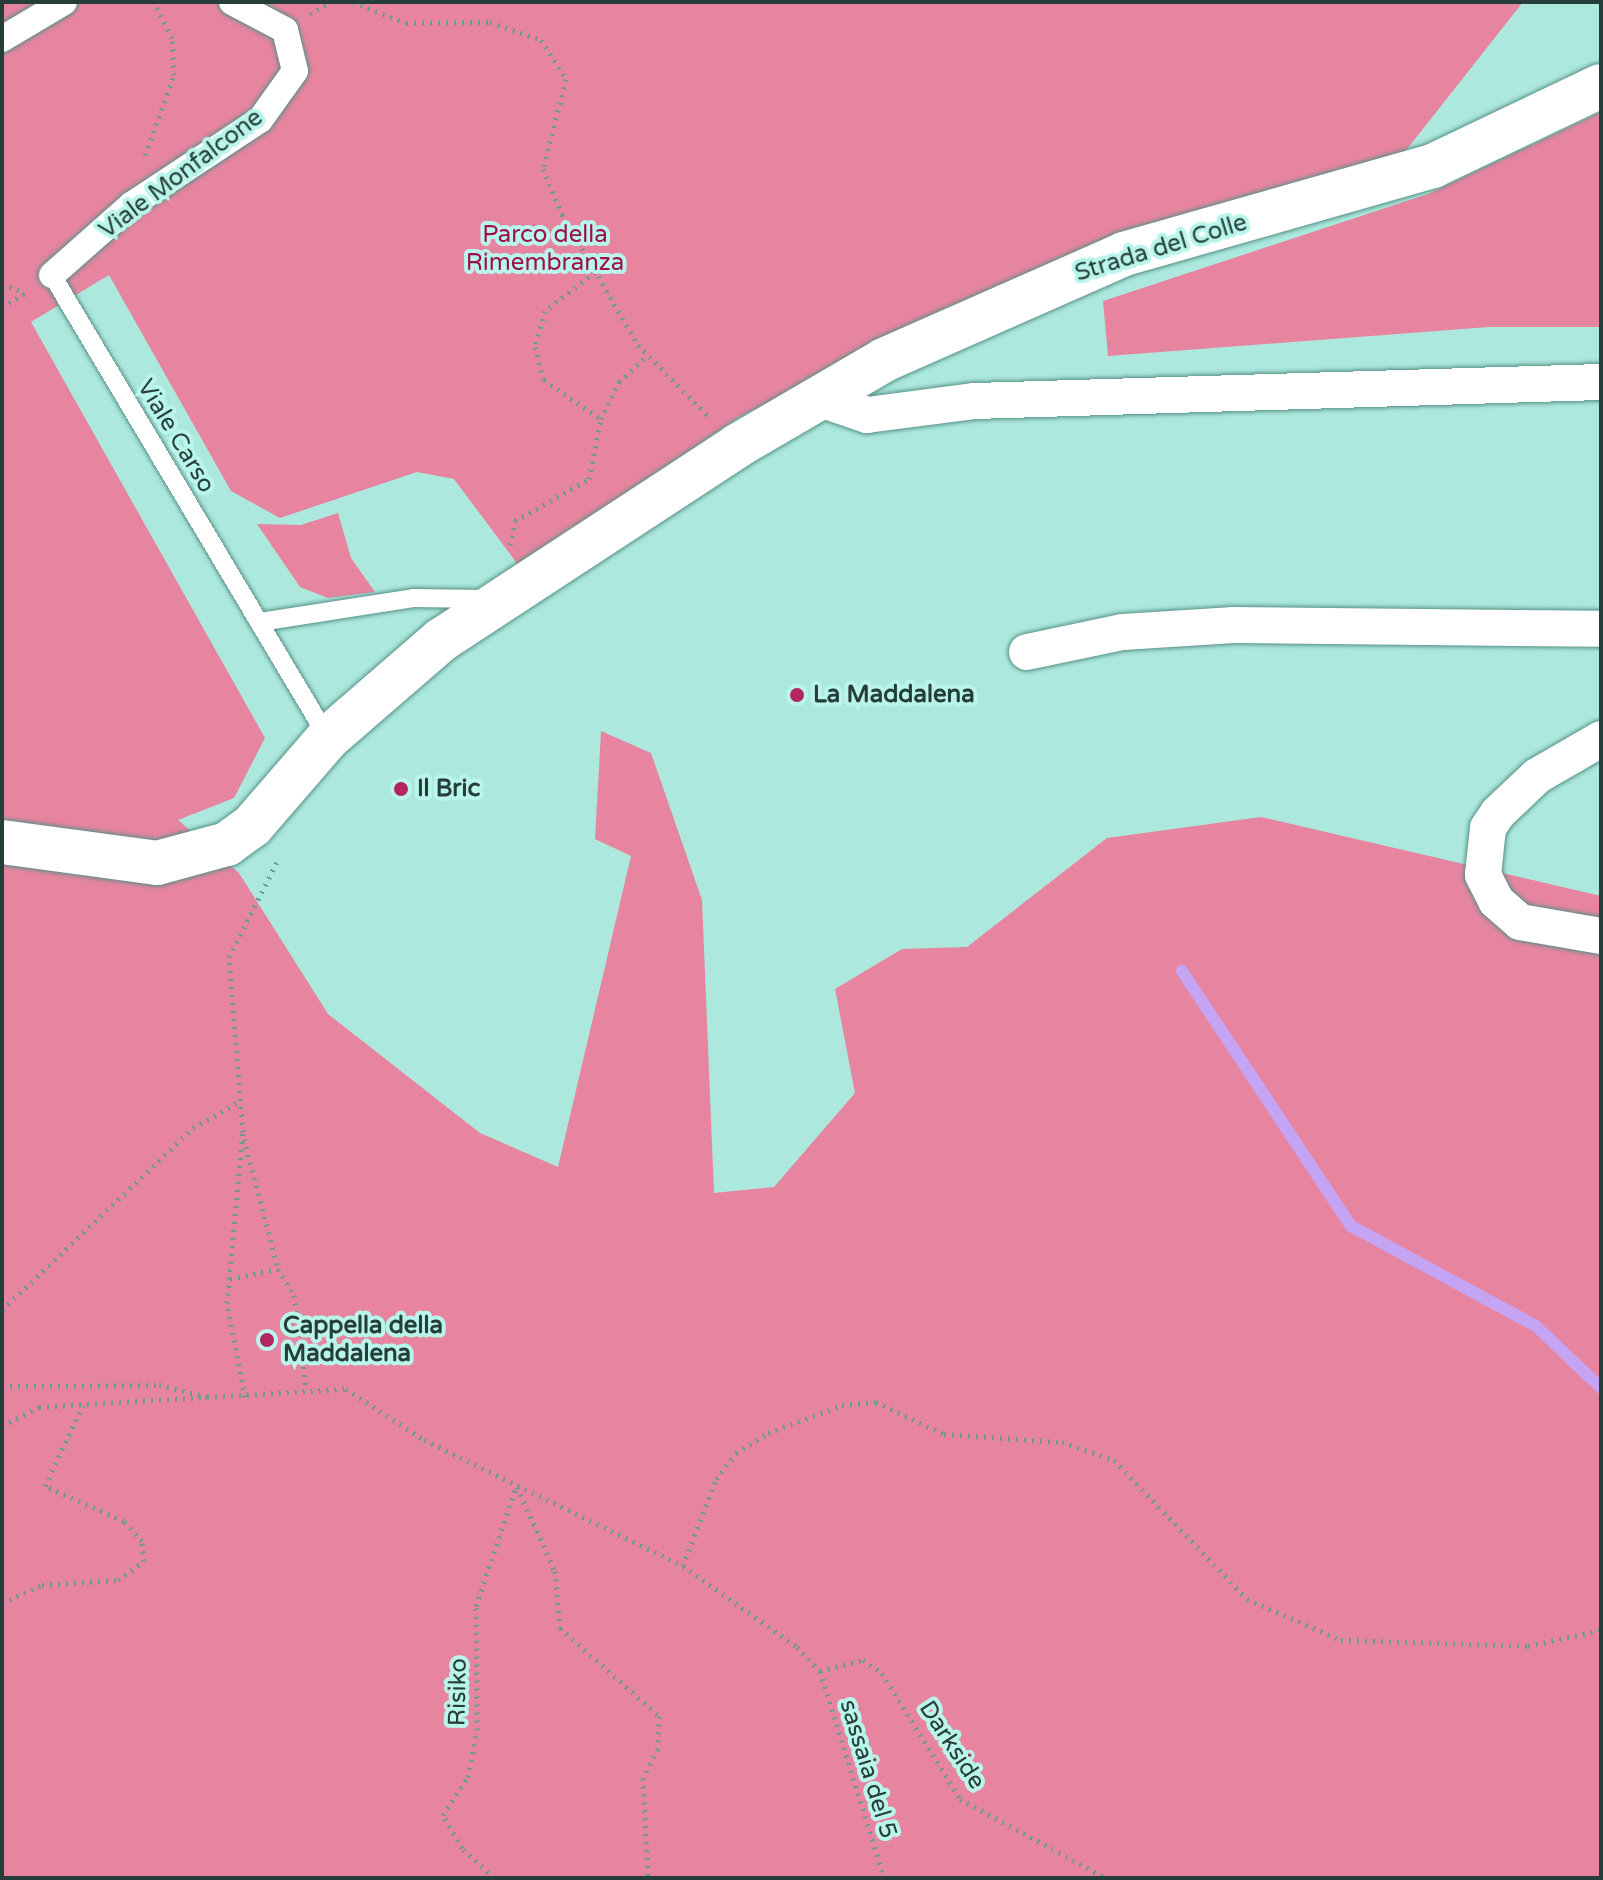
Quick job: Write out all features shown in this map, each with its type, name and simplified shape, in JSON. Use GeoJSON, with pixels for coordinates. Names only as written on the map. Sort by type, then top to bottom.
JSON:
{"type":"FeatureCollection","features":[{"type":"Feature","properties":{"kind":"street"},"geometry":{"type":"LineString","coordinates":[[2,39],[64,2]]}},
{"type":"Feature","properties":{"kind":"street","name":"Viale Monfalcone"},"geometry":{"type":"LineString","coordinates":[[52,275],[131,205],[260,120],[295,71],[285,30],[232,2]]}},
{"type":"Feature","properties":{"kind":"street","name":"Strada del Colle"},"geometry":{"type":"LineString","coordinates":[[2,842],[122,862],[201,855],[252,826],[328,738],[499,599],[737,446],[820,399],[1039,287],[1124,254],[1389,181],[1601,86]]}},
{"type":"Feature","properties":{"kind":"street"},"geometry":{"type":"LineString","coordinates":[[820,399],[867,415],[975,401],[1601,382]]}},
{"type":"Feature","properties":{"kind":"street"},"geometry":{"type":"LineString","coordinates":[[1027,652],[1123,632],[1203,626],[1601,629]]}},
{"type":"Feature","properties":{"kind":"street"},"geometry":{"type":"LineString","coordinates":[[1601,739],[1537,776],[1498,813],[1488,828],[1483,875],[1496,901],[1520,922],[1601,936]]}},
{"type":"Feature","properties":{"kind":"lane","name":"Viale Carso"},"geometry":{"type":"LineString","coordinates":[[52,275],[328,738]]}},
{"type":"Feature","properties":{"kind":"lane"},"geometry":{"type":"LineString","coordinates":[[260,622],[413,598],[499,599]]}},
{"type":"Feature","properties":{"kind":"path"},"geometry":{"type":"LineString","coordinates":[[138,167],[174,75],[172,38],[154,2]]}},
{"type":"Feature","properties":{"kind":"path"},"geometry":{"type":"LineString","coordinates":[[353,2],[406,23],[490,22],[541,40],[566,79],[543,169],[595,272],[648,355],[737,446]]}},
{"type":"Feature","properties":{"kind":"path"},"geometry":{"type":"LineString","coordinates":[[595,272],[545,311],[535,347],[544,380],[601,419]]}},
{"type":"Feature","properties":{"kind":"path"},"geometry":{"type":"LineString","coordinates":[[2,284],[25,292],[2,307]]}},
{"type":"Feature","properties":{"kind":"path"},"geometry":{"type":"LineString","coordinates":[[515,521],[589,479],[601,419],[619,382],[648,355]]}},
{"type":"Feature","properties":{"kind":"path"},"geometry":{"type":"LineString","coordinates":[[280,857],[229,957],[243,1132],[278,1269],[294,1295],[306,1389]]}},
{"type":"Feature","properties":{"kind":"path"},"geometry":{"type":"LineString","coordinates":[[2,1310],[193,1128],[240,1101]]}},
{"type":"Feature","properties":{"kind":"path"},"geometry":{"type":"LineString","coordinates":[[243,1132],[227,1303],[245,1397]]}},
{"type":"Feature","properties":{"kind":"path"},"geometry":{"type":"LineString","coordinates":[[230,1279],[278,1269]]}},
{"type":"Feature","properties":{"kind":"path"},"geometry":{"type":"LineString","coordinates":[[2,1386],[159,1385],[218,1399]]}},
{"type":"Feature","properties":{"kind":"path"},"geometry":{"type":"LineString","coordinates":[[2,1426],[39,1407],[218,1399],[306,1389],[346,1389],[517,1486],[683,1566],[820,1671]]}},
{"type":"Feature","properties":{"kind":"path"},"geometry":{"type":"LineString","coordinates":[[683,1566],[716,1479],[736,1453],[783,1427],[842,1405],[876,1402],[944,1434],[1062,1442],[1114,1460],[1247,1599],[1341,1640],[1528,1646],[1601,1630]]}},
{"type":"Feature","properties":{"kind":"path"},"geometry":{"type":"LineString","coordinates":[[2,1603],[42,1585],[118,1580],[144,1561],[142,1541],[124,1521],[45,1486],[83,1405]]}},
{"type":"Feature","properties":{"kind":"path"},"geometry":{"type":"LineString","coordinates":[[517,1486],[555,1571],[560,1628],[659,1716],[658,1749],[643,1778],[648,1878]]}},
{"type":"Feature","properties":{"kind":"path","name":"Risiko"},"geometry":{"type":"LineString","coordinates":[[494,1878],[462,1848],[443,1815],[468,1777],[477,1730],[476,1606],[517,1486]]}},
{"type":"Feature","properties":{"kind":"path","name":"Darkside"},"geometry":{"type":"LineString","coordinates":[[820,1671],[840,1660],[863,1660],[882,1673],[960,1799],[1011,1833],[1106,1878]]}},
{"type":"Feature","properties":{"kind":"path","name":"sassaia del 5"},"geometry":{"type":"LineString","coordinates":[[820,1671],[884,1878]]}},
{"type":"Feature","properties":{"kind":"green space","name":"Parco della Rimembranza"},"geometry":{"type":"Polygon","coordinates":[[[2,2],[1523,2],[1400,158],[1096,242],[739,417],[519,566],[454,479],[417,472],[280,518],[231,491],[109,275],[31,322],[265,738],[234,798],[178,820],[239,873],[328,1014],[480,1133],[558,1167],[631,856],[595,839],[601,731],[651,753],[702,900],[714,1193],[774,1187],[855,1093],[835,989],[902,949],[967,947],[1107,838],[1261,817],[1601,896],[1601,1878],[2,1878],[2,2]]]}},
{"type":"Feature","properties":{"kind":"green space"},"geometry":{"type":"Polygon","coordinates":[[[1601,112],[1601,327],[1489,327],[1108,356],[1103,301],[1428,194],[1601,112]]]}},
{"type":"Feature","properties":{"kind":"green space"},"geometry":{"type":"Polygon","coordinates":[[[338,513],[351,558],[375,592],[328,598],[300,587],[257,524],[301,525],[338,513]]]}},
{"type":"Feature","properties":{"kind":"waterway"},"geometry":{"type":"LineString","coordinates":[[1182,971],[1351,1226],[1536,1326],[1601,1388]]}},
{"type":"Feature","properties":{"kind":"place","name":"La Maddalena"},"geometry":{"type":"Point","coordinates":[797,695]}},
{"type":"Feature","properties":{"kind":"place","name":"Il Bric"},"geometry":{"type":"Point","coordinates":[401,789]}},
{"type":"Feature","properties":{"kind":"place","name":"Cappella della Maddalena"},"geometry":{"type":"Point","coordinates":[267,1340]}}]}
